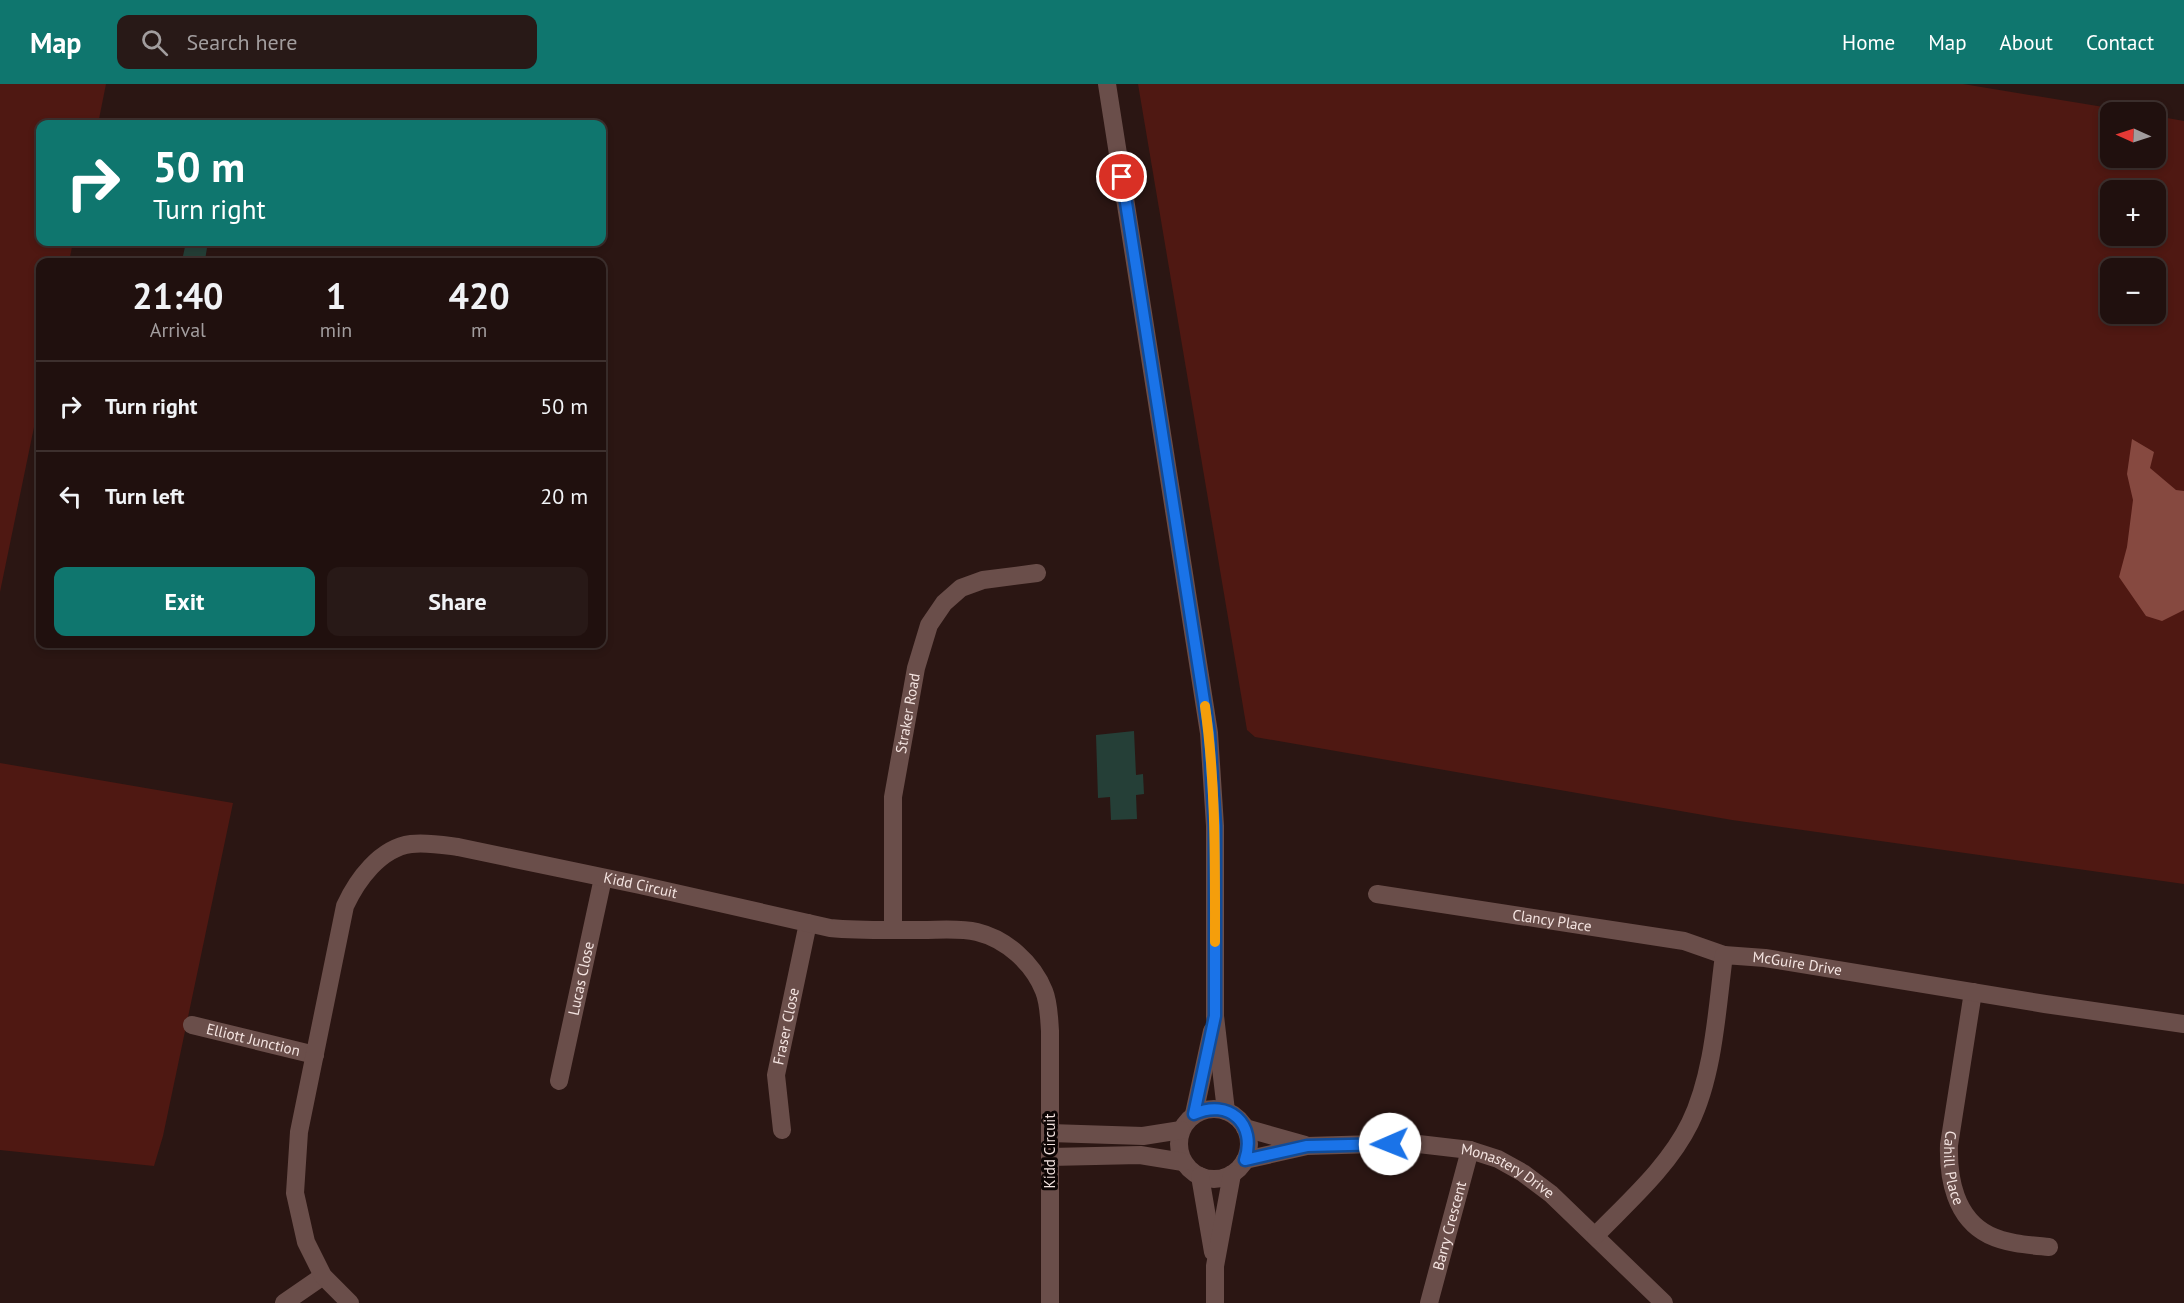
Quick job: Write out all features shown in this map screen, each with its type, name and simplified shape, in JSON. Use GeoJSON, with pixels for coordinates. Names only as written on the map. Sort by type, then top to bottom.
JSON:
{"type":"FeatureCollection","features":[{"type":"Feature","properties":{"kind":"street"},"geometry":{"type":"LineString","coordinates":[[1107,84],[1209,733],[1215,826],[1215,1016],[1226,1111]]}},
{"type":"Feature","properties":{"kind":"street","name":"Straker Road"},"geometry":{"type":"LineString","coordinates":[[894,930],[893,797],[916,668],[929,625],[944,603],[961,588],[983,580],[1037,573]]}},
{"type":"Feature","properties":{"kind":"street","name":"Kidd Circuit"},"geometry":{"type":"LineString","coordinates":[[350,1303],[323,1276],[306,1242],[295,1193],[298,1132],[345,906],[364,872],[391,852],[409,844],[458,847],[808,923],[858,931],[976,932],[1008,946],[1025,961],[1044,991],[1048,1007],[1050,1303]]}},
{"type":"Feature","properties":{"kind":"street","name":"Lucas Close"},"geometry":{"type":"LineString","coordinates":[[559,1081],[603,878]]}},
{"type":"Feature","properties":{"kind":"street","name":"Clancy Place"},"geometry":{"type":"LineString","coordinates":[[1377,894],[1684,942],[1724,955]]}},
{"type":"Feature","properties":{"kind":"street","name":"Fraser Close"},"geometry":{"type":"LineString","coordinates":[[782,1130],[776,1075],[808,923]]}},
{"type":"Feature","properties":{"kind":"street"},"geometry":{"type":"LineString","coordinates":[[1596,1235],[1672,1153],[1691,1122],[1705,1082],[1724,955]]}},
{"type":"Feature","properties":{"kind":"street","name":"McGuire Drive"},"geometry":{"type":"LineString","coordinates":[[1724,955],[1765,958],[2184,1024]]}},
{"type":"Feature","properties":{"kind":"street","name":"Cahill Place"},"geometry":{"type":"LineString","coordinates":[[1973,992],[1949,1145],[1948,1170],[1954,1194],[1968,1217],[1988,1234],[2014,1243],[2049,1247]]}},
{"type":"Feature","properties":{"kind":"street"},"geometry":{"type":"LineString","coordinates":[[1194,1114],[1215,1016]]}},
{"type":"Feature","properties":{"kind":"street","name":"Elliott Junction"},"geometry":{"type":"LineString","coordinates":[[192,1025],[315,1055]]}},
{"type":"Feature","properties":{"kind":"street"},"geometry":{"type":"LineString","coordinates":[[1215,1108],[1226,1111],[1234,1115],[1245,1128],[1248,1150],[1245,1160],[1232,1174],[1211,1179],[1200,1176],[1183,1162],[1179,1152],[1181,1130],[1194,1114],[1215,1108]]}},
{"type":"Feature","properties":{"kind":"street","name":"Monastery Drive"},"geometry":{"type":"LineString","coordinates":[[1245,1128],[1307,1146]]}},
{"type":"Feature","properties":{"kind":"street"},"geometry":{"type":"LineString","coordinates":[[1050,1133],[1143,1136],[1181,1130]]}},
{"type":"Feature","properties":{"kind":"street","name":"Monastery Drive"},"geometry":{"type":"LineString","coordinates":[[1245,1160],[1307,1146],[1410,1143],[1470,1150],[1498,1159],[1524,1173],[1551,1194],[1664,1303]]}},
{"type":"Feature","properties":{"kind":"street","name":"Barry Crescent"},"geometry":{"type":"LineString","coordinates":[[1429,1303],[1470,1150]]}},
{"type":"Feature","properties":{"kind":"street"},"geometry":{"type":"LineString","coordinates":[[1050,1157],[1140,1155],[1183,1162]]}},
{"type":"Feature","properties":{"kind":"street"},"geometry":{"type":"LineString","coordinates":[[1215,1266],[1232,1174]]}},
{"type":"Feature","properties":{"kind":"street"},"geometry":{"type":"LineString","coordinates":[[1200,1176],[1215,1266],[1215,1303]]}},
{"type":"Feature","properties":{"kind":"street"},"geometry":{"type":"LineString","coordinates":[[284,1303],[323,1276]]}},
{"type":"Feature","properties":{"kind":"shaded area"},"geometry":{"type":"Polygon","coordinates":[[[0,84],[106,84],[99,120],[36,120],[36,246],[72,246],[70,258],[36,258],[36,417],[0,592],[0,84]]]}},
{"type":"Feature","properties":{"kind":"shaded area"},"geometry":{"type":"Polygon","coordinates":[[[1138,84],[1963,84],[2100,106],[2100,168],[2166,168],[2166,118],[2184,121],[2184,884],[1732,820],[1255,737],[1247,730],[1138,84]]]}},
{"type":"Feature","properties":{"kind":"shaded area"},"geometry":{"type":"Polygon","coordinates":[[[2132,439],[2154,452],[2150,468],[2176,490],[2184,491],[2184,610],[2162,621],[2146,616],[2119,577],[2127,547],[2133,500],[2127,474],[2132,439]]]}},
{"type":"Feature","properties":{"kind":"shaded area"},"geometry":{"type":"Polygon","coordinates":[[[0,763],[233,803],[163,1136],[154,1166],[0,1150],[0,763]]]}},
{"type":"Feature","properties":{"kind":"building"},"geometry":{"type":"Polygon","coordinates":[[[185,246],[207,246],[205,258],[183,256],[185,246]]]}},
{"type":"Feature","properties":{"kind":"building"},"geometry":{"type":"Polygon","coordinates":[[[1134,731],[1136,775],[1143,774],[1144,794],[1136,795],[1137,819],[1111,820],[1110,797],[1098,798],[1096,735],[1134,731]]]}},
{"type":"Feature","properties":{"kind":"slow traffic"},"geometry":{"type":"LineString","coordinates":[[1205,706],[1215,826],[1215,942]]}},
{"type":"Feature","properties":{"kind":"route"},"geometry":{"type":"LineString","coordinates":[[1122,177],[1209,733],[1215,826],[1215,1016],[1194,1114],[1215,1108],[1234,1115],[1245,1128],[1248,1138],[1245,1160],[1307,1146],[1390,1144]]}}]}
